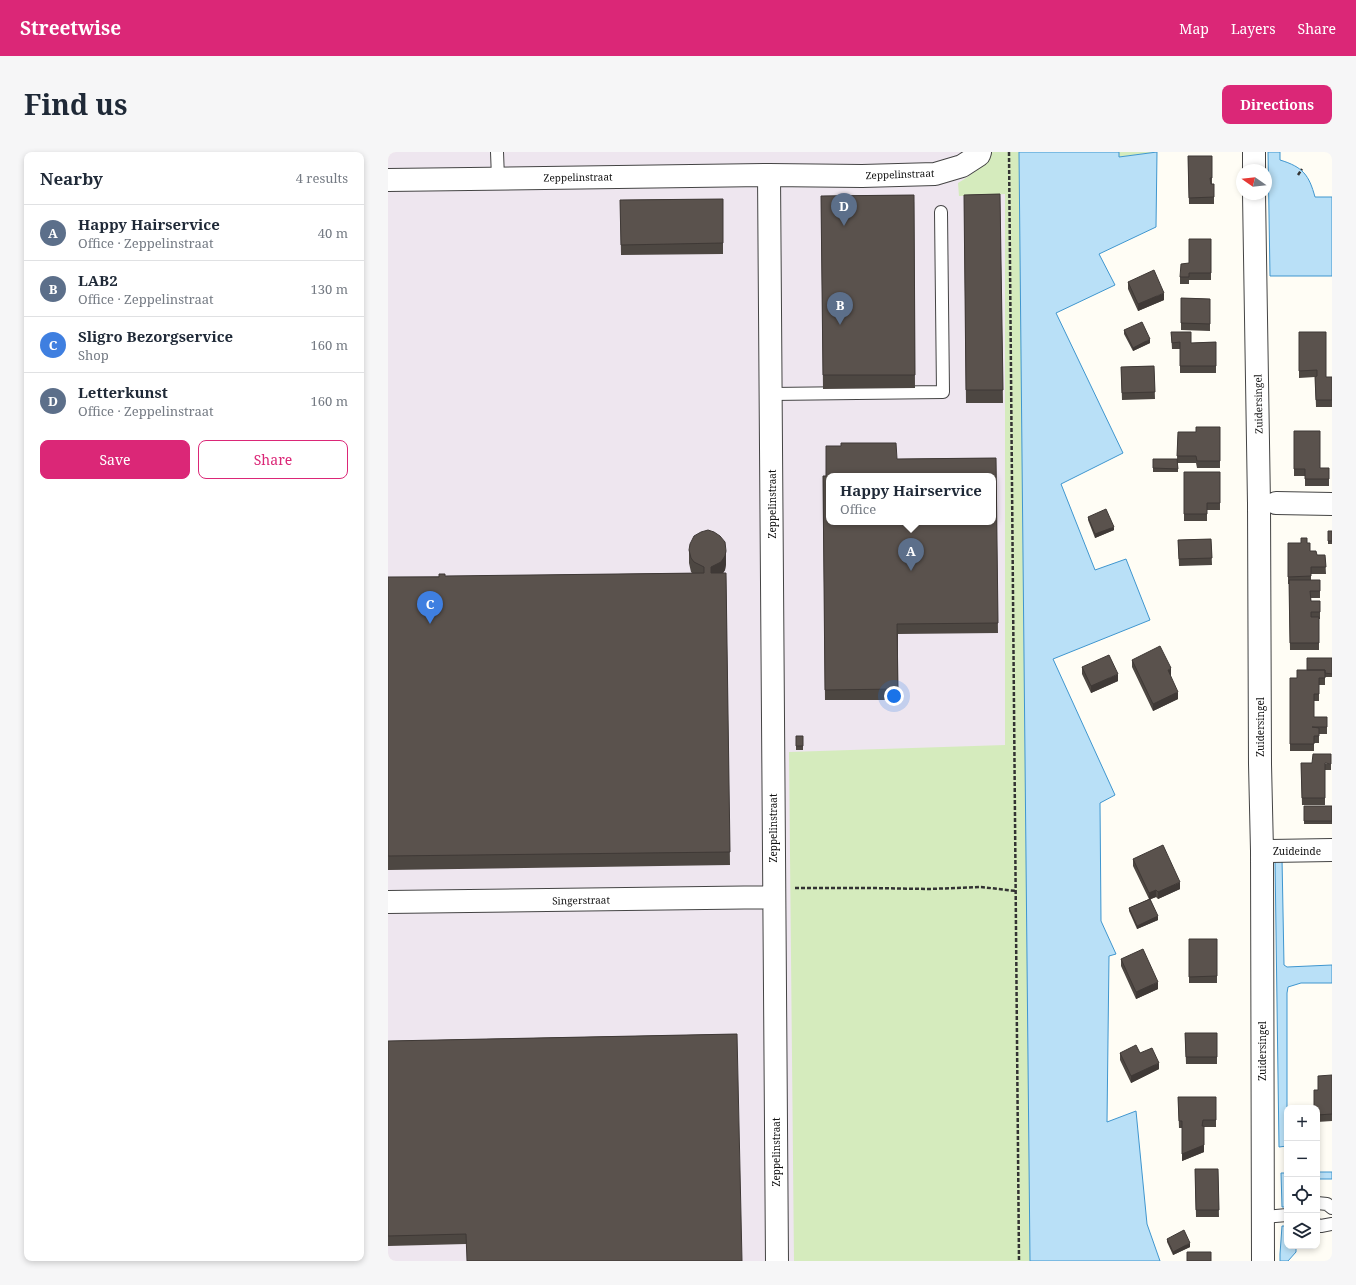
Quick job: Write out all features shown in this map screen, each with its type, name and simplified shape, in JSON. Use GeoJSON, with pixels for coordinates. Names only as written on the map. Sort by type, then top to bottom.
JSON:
{"type":"FeatureCollection","features":[{"type":"Feature","properties":{"kind":"street"},"geometry":{"type":"LineString","coordinates":[[1254,152],[1254,164]]}},
{"type":"Feature","properties":{"kind":"street","name":"Zeppelinstraat"},"geometry":{"type":"LineString","coordinates":[[388,180],[935,174],[962,166],[980,153]]}},
{"type":"Feature","properties":{"kind":"street","name":"Zeppelinstraat"},"geometry":{"type":"LineString","coordinates":[[769,175],[777,1261]]}},
{"type":"Feature","properties":{"kind":"street","name":"Zuidersingel"},"geometry":{"type":"LineString","coordinates":[[1254,200],[1259,504],[1260,764],[1262,851],[1263,1261]]}},
{"type":"Feature","properties":{"kind":"street"},"geometry":{"type":"LineString","coordinates":[[1276,503],[1332,504]]}},
{"type":"Feature","properties":{"kind":"street","name":"Zuideinde"},"geometry":{"type":"LineString","coordinates":[[1262,851],[1332,850]]}},
{"type":"Feature","properties":{"kind":"street","name":"Singerstraat"},"geometry":{"type":"LineString","coordinates":[[388,902],[774,897]]}},
{"type":"Feature","properties":{"kind":"lane"},"geometry":{"type":"LineString","coordinates":[[497,152],[498,178]]}},
{"type":"Feature","properties":{"kind":"lane"},"geometry":{"type":"LineString","coordinates":[[771,394],[943,392],[941,212]]}},
{"type":"Feature","properties":{"kind":"lane"},"geometry":{"type":"LineString","coordinates":[[1320,1203],[1327,1204],[1332,1208]]}},
{"type":"Feature","properties":{"kind":"lane"},"geometry":{"type":"LineString","coordinates":[[1263,1217],[1284,1215]]}},
{"type":"Feature","properties":{"kind":"lane"},"geometry":{"type":"LineString","coordinates":[[1320,1226],[1332,1224]]}},
{"type":"Feature","properties":{"kind":"path"},"geometry":{"type":"LineString","coordinates":[[1009,152],[1019,1261]]}},
{"type":"Feature","properties":{"kind":"path"},"geometry":{"type":"LineString","coordinates":[[1298,175],[1302,169]]}},
{"type":"Feature","properties":{"kind":"path"},"geometry":{"type":"LineString","coordinates":[[774,897],[796,888],[928,889],[981,887],[1016,891]]}},
{"type":"Feature","properties":{"kind":"shaded area"},"geometry":{"type":"Polygon","coordinates":[[[388,152],[1029,152],[1044,1261],[388,1261],[388,152]]]}},
{"type":"Feature","properties":{"kind":"green space"},"geometry":{"type":"Polygon","coordinates":[[[992,152],[1019,152],[1030,1261],[794,1261],[789,752],[1005,745],[1005,194],[959,196],[958,183],[982,166],[992,152]]]}},
{"type":"Feature","properties":{"kind":"green space"},"geometry":{"type":"Polygon","coordinates":[[[1119,152],[1157,152],[1119,157],[1119,152]]]}},
{"type":"Feature","properties":{"kind":"water"},"geometry":{"type":"Polygon","coordinates":[[[1019,152],[1119,152],[1119,157],[1157,152],[1156,227],[1099,254],[1115,285],[1056,313],[1123,453],[1061,484],[1095,570],[1126,559],[1150,620],[1053,659],[1115,795],[1100,803],[1101,921],[1116,954],[1109,956],[1107,1122],[1136,1111],[1147,1224],[1160,1261],[1030,1261],[1019,152]]]}},
{"type":"Feature","properties":{"kind":"water"},"geometry":{"type":"Polygon","coordinates":[[[1268,152],[1280,152],[1280,160],[1300,169],[1304,173],[1310,183],[1315,197],[1332,197],[1332,276],[1270,276],[1269,200],[1272,200],[1272,164],[1268,164],[1268,152]]]}},
{"type":"Feature","properties":{"kind":"water"},"geometry":{"type":"Polygon","coordinates":[[[1282,858],[1284,965],[1287,967],[1332,965],[1332,983],[1301,983],[1288,987],[1287,1105],[1284,1105],[1284,1146],[1279,1147],[1275,859],[1282,858]]]}},
{"type":"Feature","properties":{"kind":"water"},"geometry":{"type":"Polygon","coordinates":[[[1320,1172],[1332,1172],[1332,1179],[1320,1179],[1320,1172]]]}},
{"type":"Feature","properties":{"kind":"water"},"geometry":{"type":"Polygon","coordinates":[[[1281,1173],[1284,1173],[1284,1207],[1282,1207],[1281,1173]]]}},
{"type":"Feature","properties":{"kind":"water"},"geometry":{"type":"Polygon","coordinates":[[[1282,1226],[1284,1226],[1284,1249],[1296,1249],[1296,1252],[1288,1261],[1280,1261],[1282,1226]]]}},
{"type":"Feature","properties":{"kind":"building"},"geometry":{"type":"Polygon","coordinates":[[[1188,156],[1212,156],[1212,178],[1210,178],[1211,184],[1214,184],[1214,197],[1189,198],[1188,156]]]}},
{"type":"Feature","properties":{"kind":"building"},"geometry":{"type":"Polygon","coordinates":[[[1000,194],[1003,390],[966,390],[964,195],[1000,194]]]}},
{"type":"Feature","properties":{"kind":"building"},"geometry":{"type":"Polygon","coordinates":[[[914,195],[915,375],[823,375],[821,196],[914,195]]]}},
{"type":"Feature","properties":{"kind":"building"},"geometry":{"type":"Polygon","coordinates":[[[723,199],[723,243],[621,245],[620,200],[723,199]]]}},
{"type":"Feature","properties":{"kind":"building"},"geometry":{"type":"Polygon","coordinates":[[[1189,239],[1211,239],[1211,273],[1189,273],[1189,277],[1180,277],[1181,264],[1189,263],[1189,239]]]}},
{"type":"Feature","properties":{"kind":"building"},"geometry":{"type":"Polygon","coordinates":[[[1154,270],[1164,293],[1138,304],[1128,282],[1154,270]]]}},
{"type":"Feature","properties":{"kind":"building"},"geometry":{"type":"Polygon","coordinates":[[[1181,298],[1210,299],[1210,324],[1181,323],[1181,298]]]}},
{"type":"Feature","properties":{"kind":"building"},"geometry":{"type":"Polygon","coordinates":[[[1142,322],[1150,339],[1133,348],[1124,330],[1142,322]]]}},
{"type":"Feature","properties":{"kind":"building"},"geometry":{"type":"Polygon","coordinates":[[[1171,332],[1191,332],[1191,343],[1216,342],[1216,366],[1180,366],[1180,342],[1172,343],[1171,332]]]}},
{"type":"Feature","properties":{"kind":"building"},"geometry":{"type":"Polygon","coordinates":[[[1299,332],[1326,332],[1326,377],[1332,377],[1332,400],[1316,400],[1315,377],[1317,376],[1317,370],[1299,371],[1299,332]]]}},
{"type":"Feature","properties":{"kind":"building"},"geometry":{"type":"Polygon","coordinates":[[[1154,366],[1155,392],[1122,393],[1121,367],[1154,366]]]}},
{"type":"Feature","properties":{"kind":"building"},"geometry":{"type":"Polygon","coordinates":[[[1196,427],[1220,427],[1220,461],[1197,461],[1196,456],[1177,456],[1178,432],[1196,432],[1196,427]]]}},
{"type":"Feature","properties":{"kind":"building"},"geometry":{"type":"Polygon","coordinates":[[[1294,431],[1320,431],[1320,468],[1329,468],[1329,479],[1305,479],[1305,469],[1294,469],[1294,431]]]}},
{"type":"Feature","properties":{"kind":"building"},"geometry":{"type":"Polygon","coordinates":[[[841,443],[896,443],[897,459],[996,458],[998,623],[897,624],[898,689],[825,690],[823,476],[826,476],[826,525],[996,525],[996,473],[826,473],[826,446],[841,446],[841,443]]]}},
{"type":"Feature","properties":{"kind":"building"},"geometry":{"type":"Polygon","coordinates":[[[1153,459],[1177,459],[1178,469],[1153,468],[1153,459]]]}},
{"type":"Feature","properties":{"kind":"building"},"geometry":{"type":"Polygon","coordinates":[[[1184,472],[1220,472],[1220,503],[1207,503],[1207,514],[1184,514],[1184,472]]]}},
{"type":"Feature","properties":{"kind":"building"},"geometry":{"type":"Polygon","coordinates":[[[1106,509],[1114,527],[1095,534],[1088,517],[1106,509]]]}},
{"type":"Feature","properties":{"kind":"building"},"geometry":{"type":"Polygon","coordinates":[[[708,530],[720,536],[725,542],[726,551],[721,562],[711,567],[711,573],[726,573],[730,852],[388,856],[388,577],[439,577],[439,574],[445,574],[445,576],[704,573],[704,567],[694,562],[691,558],[689,550],[694,536],[708,530]]]}},
{"type":"Feature","properties":{"kind":"building"},"geometry":{"type":"Polygon","coordinates":[[[1328,531],[1332,531],[1332,541],[1328,541],[1328,531]]]}},
{"type":"Feature","properties":{"kind":"building"},"geometry":{"type":"Polygon","coordinates":[[[1301,538],[1307,538],[1307,543],[1310,543],[1310,551],[1316,551],[1317,555],[1325,555],[1326,567],[1311,567],[1311,576],[1288,577],[1288,543],[1301,543],[1301,538]]]}},
{"type":"Feature","properties":{"kind":"building"},"geometry":{"type":"Polygon","coordinates":[[[1211,539],[1212,558],[1179,559],[1178,540],[1211,539]]]}},
{"type":"Feature","properties":{"kind":"building"},"geometry":{"type":"Polygon","coordinates":[[[1289,580],[1320,580],[1320,591],[1310,591],[1311,601],[1320,601],[1320,612],[1311,612],[1311,617],[1319,617],[1319,643],[1290,643],[1289,580]]]}},
{"type":"Feature","properties":{"kind":"building"},"geometry":{"type":"Polygon","coordinates":[[[1160,646],[1171,668],[1168,670],[1178,692],[1153,704],[1132,660],[1160,646]]]}},
{"type":"Feature","properties":{"kind":"building"},"geometry":{"type":"Polygon","coordinates":[[[1109,655],[1118,674],[1091,686],[1082,667],[1109,655]]]}},
{"type":"Feature","properties":{"kind":"building"},"geometry":{"type":"Polygon","coordinates":[[[1307,658],[1332,658],[1332,674],[1325,673],[1325,670],[1307,670],[1307,658]]]}},
{"type":"Feature","properties":{"kind":"building"},"geometry":{"type":"Polygon","coordinates":[[[1297,670],[1325,670],[1325,678],[1319,678],[1319,694],[1314,694],[1314,717],[1327,717],[1327,727],[1312,727],[1319,728],[1319,736],[1314,736],[1314,744],[1290,744],[1290,678],[1297,678],[1297,670]]]}},
{"type":"Feature","properties":{"kind":"building"},"geometry":{"type":"Polygon","coordinates":[[[796,736],[803,736],[803,746],[796,746],[796,736]]]}},
{"type":"Feature","properties":{"kind":"building"},"geometry":{"type":"Polygon","coordinates":[[[1313,754],[1331,754],[1331,764],[1325,763],[1325,798],[1302,798],[1301,763],[1312,763],[1313,754]]]}},
{"type":"Feature","properties":{"kind":"building"},"geometry":{"type":"Polygon","coordinates":[[[1304,806],[1332,806],[1332,821],[1304,821],[1304,806]]]}},
{"type":"Feature","properties":{"kind":"building"},"geometry":{"type":"Polygon","coordinates":[[[1163,845],[1180,882],[1158,892],[1156,890],[1149,893],[1133,859],[1163,845]]]}},
{"type":"Feature","properties":{"kind":"building"},"geometry":{"type":"Polygon","coordinates":[[[1150,899],[1158,916],[1137,926],[1129,908],[1150,899]]]}},
{"type":"Feature","properties":{"kind":"building"},"geometry":{"type":"Polygon","coordinates":[[[1189,939],[1217,939],[1217,976],[1189,977],[1189,939]]]}},
{"type":"Feature","properties":{"kind":"building"},"geometry":{"type":"Polygon","coordinates":[[[1143,949],[1158,982],[1136,992],[1121,959],[1143,949]]]}},
{"type":"Feature","properties":{"kind":"building"},"geometry":{"type":"Polygon","coordinates":[[[1185,1033],[1217,1033],[1217,1057],[1186,1057],[1185,1033]]]}},
{"type":"Feature","properties":{"kind":"building"},"geometry":{"type":"Polygon","coordinates":[[[737,1034],[742,1261],[467,1261],[466,1234],[388,1236],[388,1041],[737,1034]]]}},
{"type":"Feature","properties":{"kind":"building"},"geometry":{"type":"Polygon","coordinates":[[[1136,1045],[1140,1053],[1152,1048],[1159,1063],[1131,1076],[1120,1053],[1136,1045]]]}},
{"type":"Feature","properties":{"kind":"building"},"geometry":{"type":"Polygon","coordinates":[[[1332,1075],[1332,1114],[1320,1115],[1320,1105],[1314,1105],[1314,1090],[1318,1090],[1318,1076],[1332,1075]]]}},
{"type":"Feature","properties":{"kind":"building"},"geometry":{"type":"Polygon","coordinates":[[[1178,1097],[1216,1097],[1216,1120],[1203,1120],[1202,1126],[1204,1126],[1204,1145],[1182,1154],[1182,1121],[1179,1121],[1178,1097]]]}},
{"type":"Feature","properties":{"kind":"building"},"geometry":{"type":"Polygon","coordinates":[[[1195,1169],[1218,1169],[1219,1210],[1196,1210],[1195,1169]]]}},
{"type":"Feature","properties":{"kind":"building"},"geometry":{"type":"Polygon","coordinates":[[[1184,1230],[1190,1243],[1173,1252],[1167,1239],[1184,1230]]]}},
{"type":"Feature","properties":{"kind":"building"},"geometry":{"type":"Polygon","coordinates":[[[1187,1252],[1211,1252],[1211,1261],[1187,1261],[1187,1252]]]}},
{"type":"Feature","properties":{"kind":"place","name":"Letterkunst"},"geometry":{"type":"Point","coordinates":[844,226]}},
{"type":"Feature","properties":{"kind":"place","name":"LAB2"},"geometry":{"type":"Point","coordinates":[840,325]}},
{"type":"Feature","properties":{"kind":"place","name":"Happy Hairservice"},"geometry":{"type":"Point","coordinates":[911,571]}},
{"type":"Feature","properties":{"kind":"place","name":"Sligro Bezorgservice"},"geometry":{"type":"Point","coordinates":[430,624]}}]}
